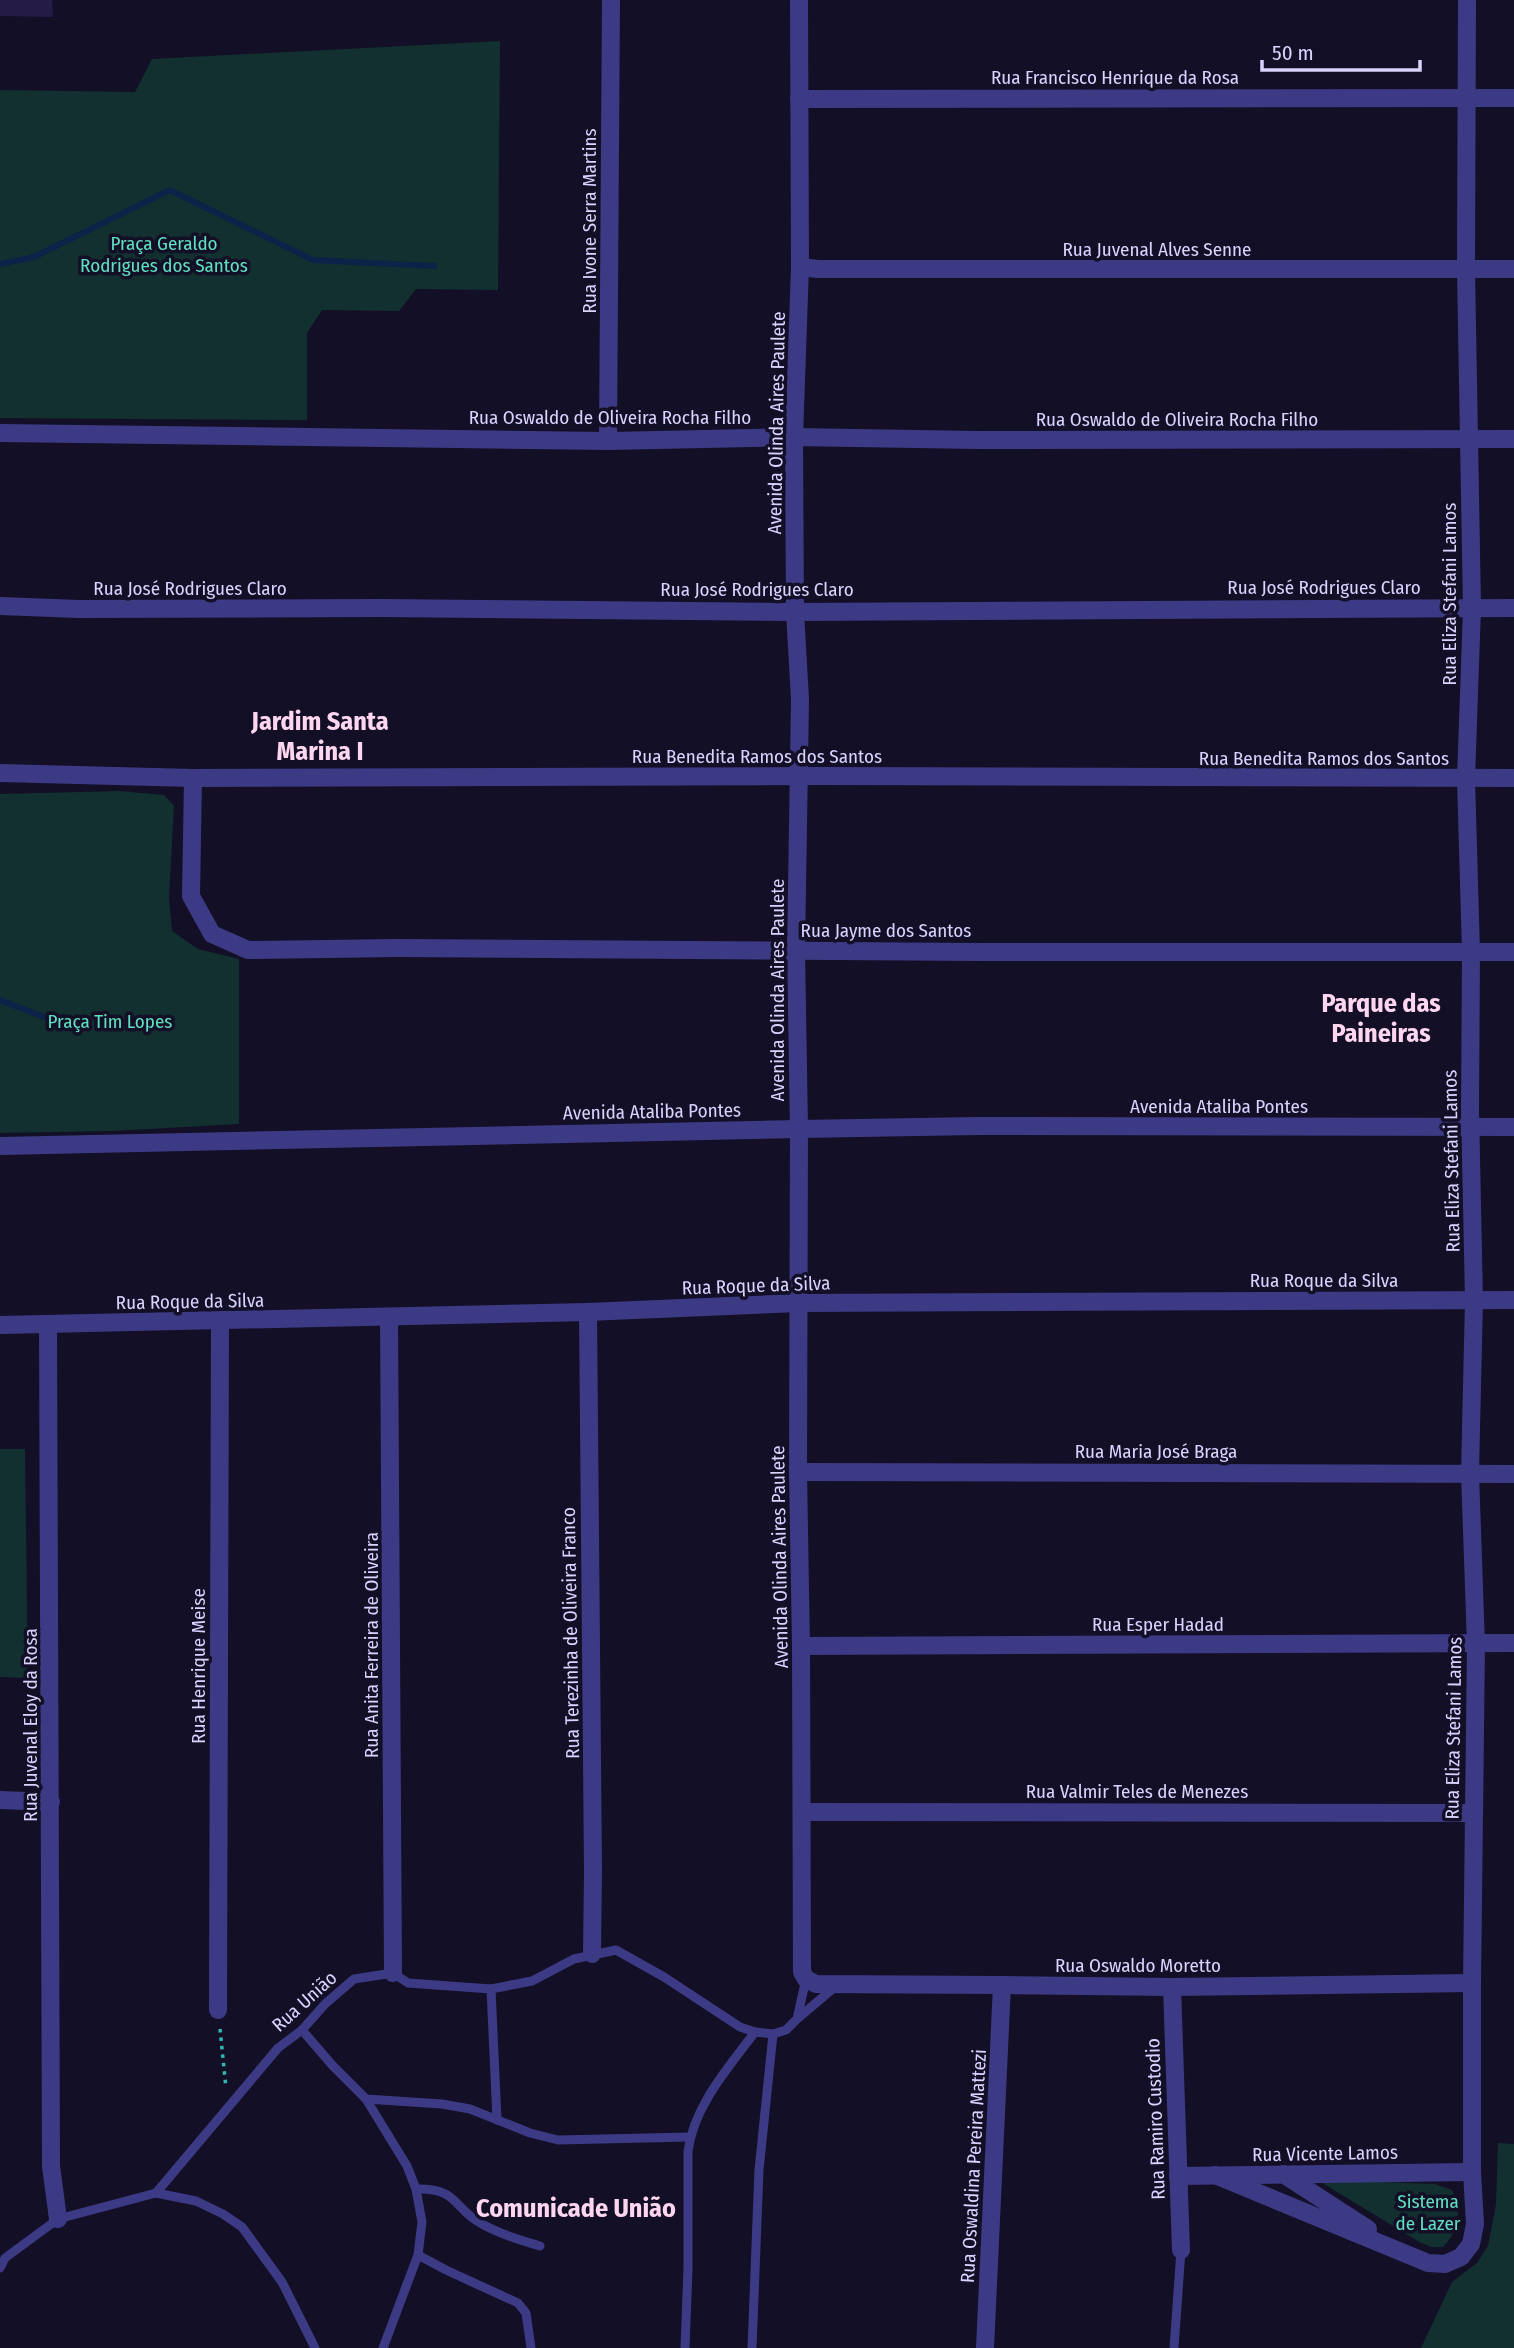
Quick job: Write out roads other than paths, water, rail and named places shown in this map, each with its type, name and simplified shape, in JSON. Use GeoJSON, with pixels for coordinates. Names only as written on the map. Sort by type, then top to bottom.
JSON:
{"type":"FeatureCollection","features":[{"type":"Feature","properties":{"kind":"street","name":"Rua Ivone Serra Martins"},"geometry":{"type":"LineString","coordinates":[[608,441],[611,0]]}},
{"type":"Feature","properties":{"kind":"street","name":"Avenida Olinda Aires Paulete"},"geometry":{"type":"LineString","coordinates":[[799,0],[800,267],[794,437],[795,612],[800,699],[796,950],[799,1129],[798,1472],[802,1972],[806,1979]]}},
{"type":"Feature","properties":{"kind":"street","name":"Rua Eliza Stefani Lamos"},"geometry":{"type":"LineString","coordinates":[[1215,2175],[1428,2263],[1445,2264],[1461,2257],[1471,2244],[1475,2224],[1472,2172],[1472,1983],[1476,1645],[1470,1473],[1474,1300],[1471,952],[1466,779],[1472,608],[1466,269],[1467,0]]}},
{"type":"Feature","properties":{"kind":"street","name":"Rua Francisco Henrique da Rosa"},"geometry":{"type":"LineString","coordinates":[[799,99],[1514,98]]}},
{"type":"Feature","properties":{"kind":"street","name":"Rua Juvenal Alves Senne"},"geometry":{"type":"LineString","coordinates":[[800,267],[977,270],[1514,269]]}},
{"type":"Feature","properties":{"kind":"street","name":"Rua Oswaldo de Oliveira Rocha Filho"},"geometry":{"type":"LineString","coordinates":[[0,433],[608,441],[794,437],[977,440],[1514,439]]}},
{"type":"Feature","properties":{"kind":"street","name":"Rua José Rodrigues Claro"},"geometry":{"type":"LineString","coordinates":[[0,606],[79,609],[396,608],[795,612],[1514,608]]}},
{"type":"Feature","properties":{"kind":"street","name":"Rua Benedita Ramos dos Santos"},"geometry":{"type":"LineString","coordinates":[[0,774],[193,778],[1514,778]]}},
{"type":"Feature","properties":{"kind":"street","name":"Rua Jayme dos Santos"},"geometry":{"type":"LineString","coordinates":[[193,778],[191,896],[212,934],[248,950],[423,948],[1514,952]]}},
{"type":"Feature","properties":{"kind":"street","name":"Avenida Ataliba Pontes"},"geometry":{"type":"LineString","coordinates":[[0,1146],[978,1126],[1514,1127]]}},
{"type":"Feature","properties":{"kind":"street","name":"Rua Roque da Silva"},"geometry":{"type":"LineString","coordinates":[[0,1325],[588,1312],[799,1303],[1514,1300]]}},
{"type":"Feature","properties":{"kind":"street","name":"Rua Terezinha de Oliveira Franco"},"geometry":{"type":"LineString","coordinates":[[588,1312],[592,1954]]}},
{"type":"Feature","properties":{"kind":"street","name":"Rua Anita Ferreira de Oliveira"},"geometry":{"type":"LineString","coordinates":[[389,1317],[393,1973]]}},
{"type":"Feature","properties":{"kind":"street","name":"Rua Henrique Meise"},"geometry":{"type":"LineString","coordinates":[[218,2010],[220,1322]]}},
{"type":"Feature","properties":{"kind":"street","name":"Rua Juvenal Eloy da Rosa"},"geometry":{"type":"LineString","coordinates":[[48,1324],[51,2166],[58,2219]]}},
{"type":"Feature","properties":{"kind":"street","name":"Rua Maria José Braga"},"geometry":{"type":"LineString","coordinates":[[798,1472],[1514,1474]]}},
{"type":"Feature","properties":{"kind":"street","name":"Rua Esper Hadad"},"geometry":{"type":"LineString","coordinates":[[801,1646],[1514,1643]]}},
{"type":"Feature","properties":{"kind":"street"},"geometry":{"type":"LineString","coordinates":[[0,1800],[51,1802]]}},
{"type":"Feature","properties":{"kind":"street","name":"Rua Valmir Teles de Menezes"},"geometry":{"type":"LineString","coordinates":[[802,1812],[1473,1813]]}},
{"type":"Feature","properties":{"kind":"street","name":"Rua Oswaldo Moretto"},"geometry":{"type":"LineString","coordinates":[[806,1979],[816,1984],[1172,1987],[1472,1983]]}},
{"type":"Feature","properties":{"kind":"street","name":"Rua Oswaldina Pereira Mattezi"},"geometry":{"type":"LineString","coordinates":[[985,2348],[1002,1985]]}},
{"type":"Feature","properties":{"kind":"street","name":"Rua Ramiro Custodio"},"geometry":{"type":"LineString","coordinates":[[1172,1987],[1181,2250]]}},
{"type":"Feature","properties":{"kind":"street","name":"Rua Vicente Lamos"},"geometry":{"type":"LineString","coordinates":[[1178,2176],[1472,2172]]}},
{"type":"Feature","properties":{"kind":"street","name":"Rua Eliza Stefani Lamos"},"geometry":{"type":"LineString","coordinates":[[1283,2174],[1403,2252]]}},
{"type":"Feature","properties":{"kind":"lane","name":"Rua União"},"geometry":{"type":"LineString","coordinates":[[156,2193],[278,2048],[302,2030],[325,2004],[354,1979],[393,1973],[408,1983],[491,1989],[532,1981],[573,1959],[616,1950],[664,1977],[740,2027],[773,2034]]}},
{"type":"Feature","properties":{"kind":"lane"},"geometry":{"type":"LineString","coordinates":[[797,2018],[806,1979]]}},
{"type":"Feature","properties":{"kind":"lane"},"geometry":{"type":"LineString","coordinates":[[752,2348],[759,2170],[773,2034],[786,2030],[837,1984]]}},
{"type":"Feature","properties":{"kind":"lane"},"geometry":{"type":"LineString","coordinates":[[491,1989],[497,2120]]}},
{"type":"Feature","properties":{"kind":"lane"},"geometry":{"type":"LineString","coordinates":[[302,2030],[366,2099],[407,2166],[416,2189],[422,2222],[418,2255],[383,2348]]}},
{"type":"Feature","properties":{"kind":"lane"},"geometry":{"type":"LineString","coordinates":[[685,2348],[690,2137],[702,2107],[755,2032]]}},
{"type":"Feature","properties":{"kind":"lane"},"geometry":{"type":"LineString","coordinates":[[366,2099],[442,2104],[470,2109],[530,2133],[558,2140],[690,2137]]}},
{"type":"Feature","properties":{"kind":"lane"},"geometry":{"type":"LineString","coordinates":[[416,2189],[434,2189],[449,2194],[480,2224],[540,2246]]}},
{"type":"Feature","properties":{"kind":"lane"},"geometry":{"type":"LineString","coordinates":[[0,2268],[5,2258],[58,2219],[156,2193],[196,2201],[242,2227],[282,2282],[315,2348]]}},
{"type":"Feature","properties":{"kind":"lane"},"geometry":{"type":"LineString","coordinates":[[1174,2348],[1181,2250]]}},
{"type":"Feature","properties":{"kind":"lane"},"geometry":{"type":"LineString","coordinates":[[418,2255],[518,2303],[526,2313],[531,2348]]}},
{"type":"Feature","properties":{"kind":"waterway"},"geometry":{"type":"LineString","coordinates":[[0,264],[34,257],[170,190],[313,260],[434,266]]}},
{"type":"Feature","properties":{"kind":"waterway"},"geometry":{"type":"LineString","coordinates":[[0,1000],[67,1026]]}},
{"type":"Feature","properties":{"kind":"district","name":"Jardim Santa Marina I"},"geometry":{"type":"Point","coordinates":[320,736]}},
{"type":"Feature","properties":{"kind":"district","name":"Parque das Paineiras"},"geometry":{"type":"Point","coordinates":[1381,1018]}},
{"type":"Feature","properties":{"kind":"district","name":"Comunicade União"},"geometry":{"type":"Point","coordinates":[576,2208]}},
{"type":"Feature","properties":{"kind":"park label","name":"Praça Geraldo Rodrigues dos Santos"},"geometry":{"type":"Point","coordinates":[164,254]}},
{"type":"Feature","properties":{"kind":"park label","name":"Praça Tim Lopes"},"geometry":{"type":"Point","coordinates":[110,1021]}},
{"type":"Feature","properties":{"kind":"park label","name":"Sistema de Lazer"},"geometry":{"type":"Point","coordinates":[1428,2212]}}]}
